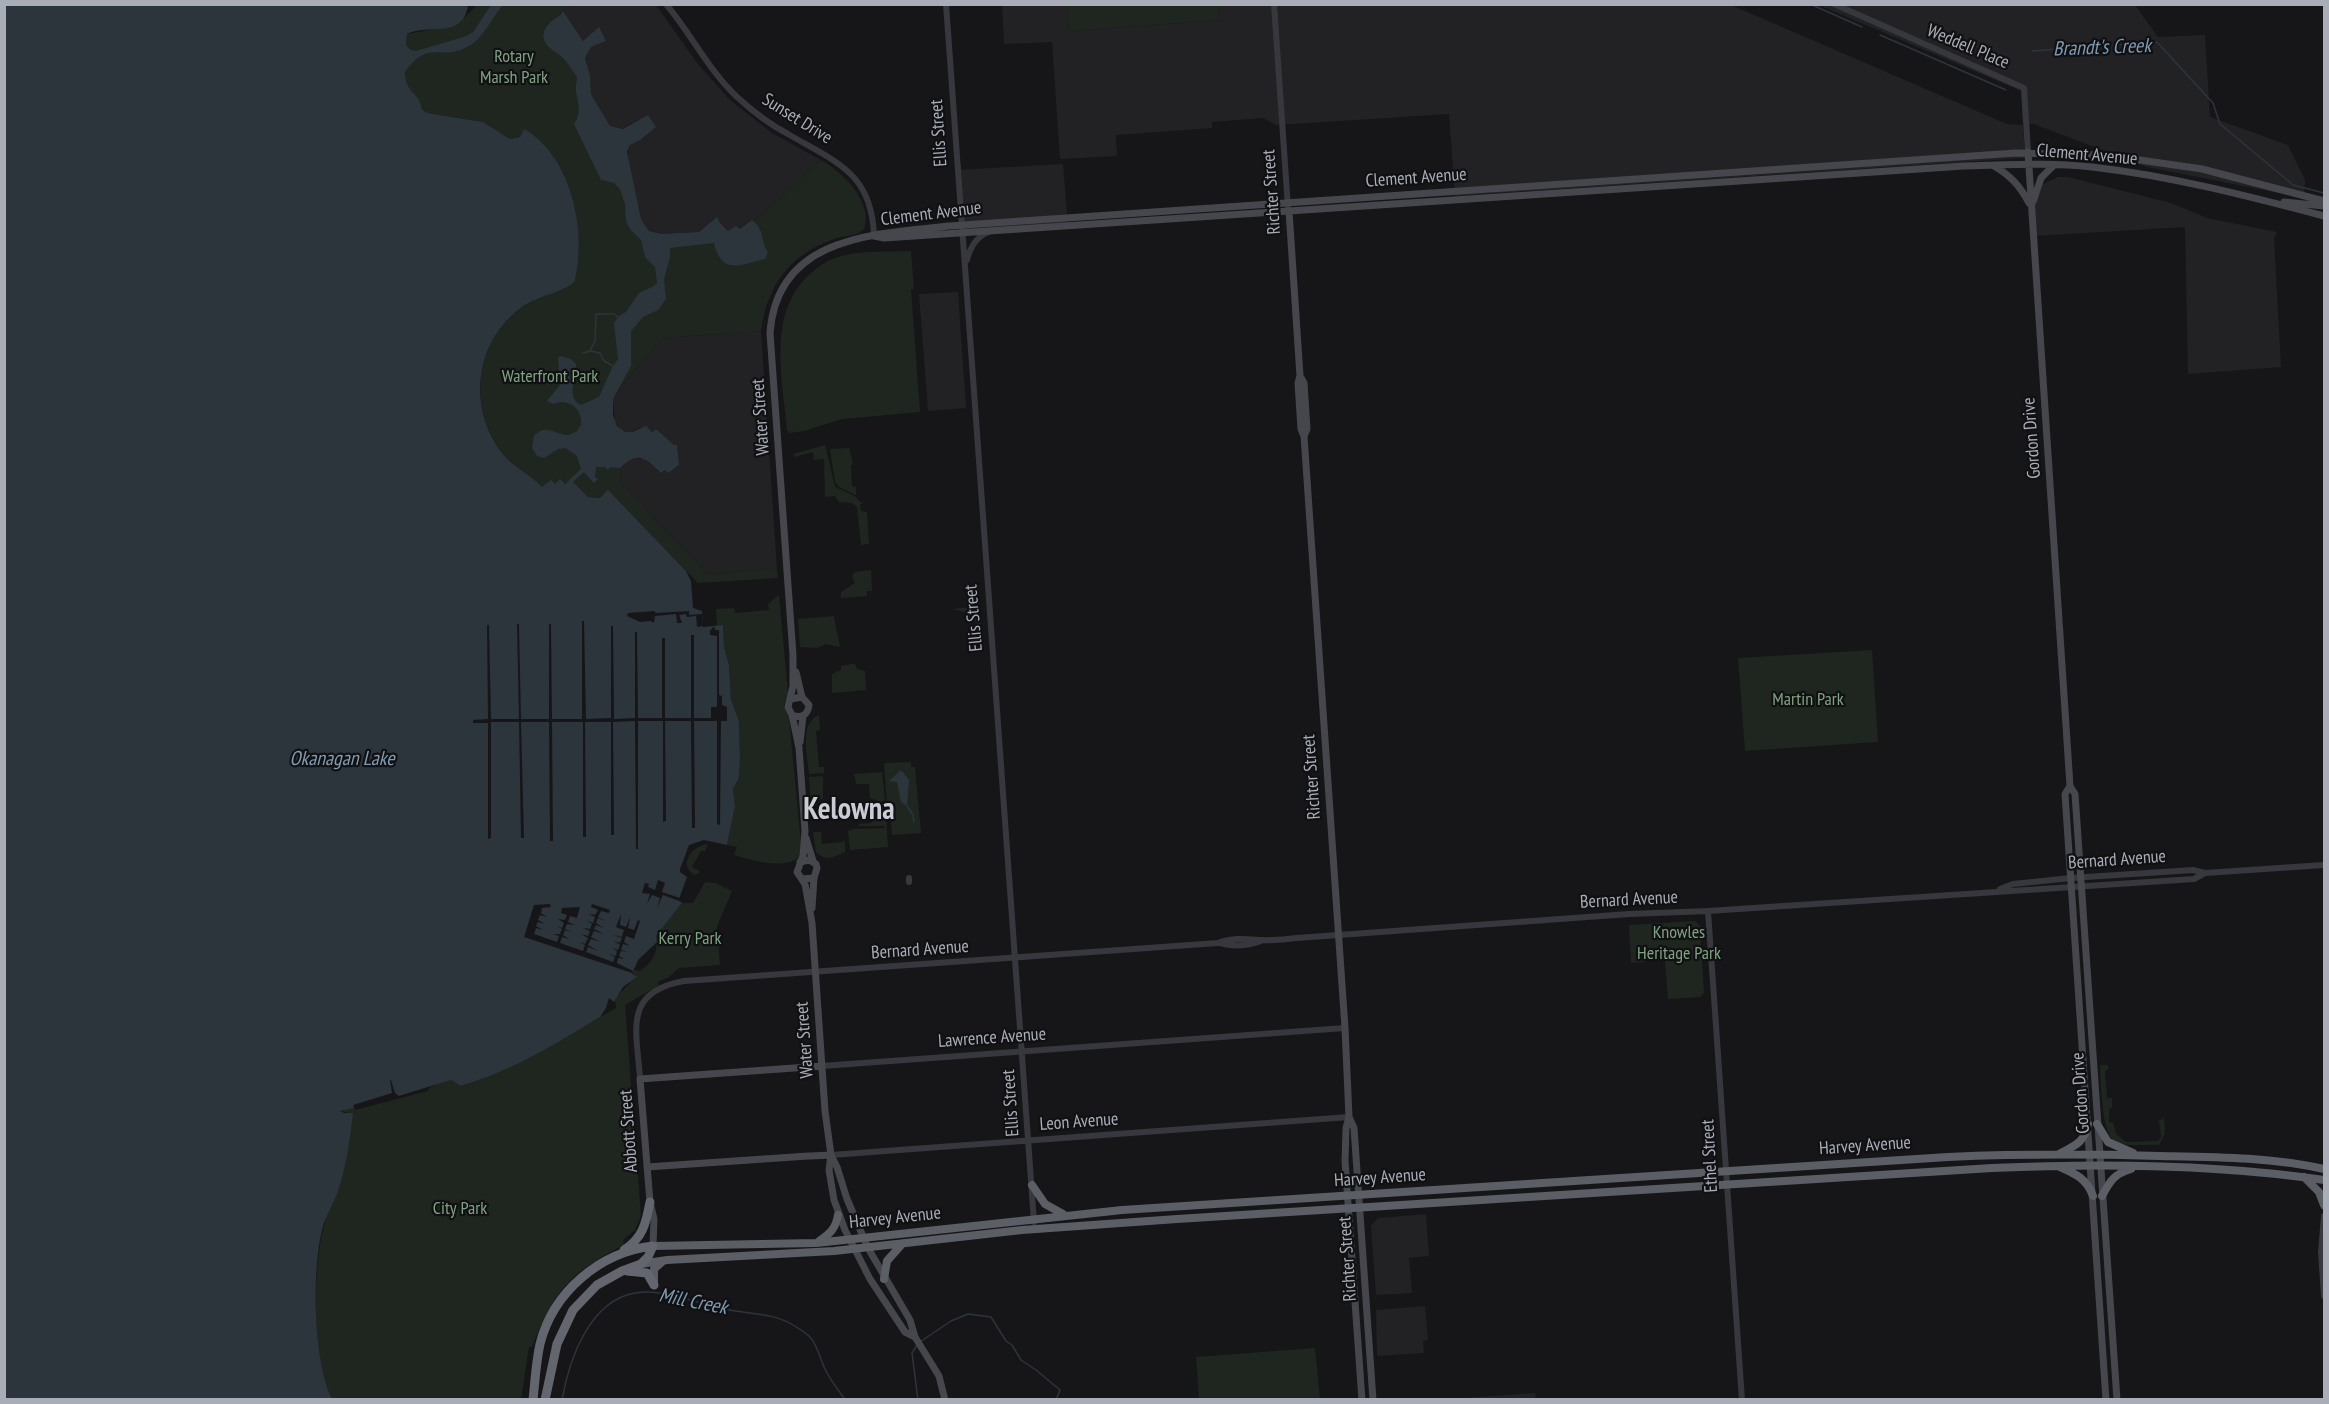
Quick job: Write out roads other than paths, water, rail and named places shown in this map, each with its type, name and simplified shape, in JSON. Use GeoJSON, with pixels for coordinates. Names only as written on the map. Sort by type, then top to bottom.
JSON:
{"type":"FeatureCollection","features":[{"type":"Feature","properties":{"kind":"highway"},"geometry":{"type":"LineString","coordinates":[[2058,1155],[2086,1136],[2088,1124]]}},
{"type":"Feature","properties":{"kind":"highway"},"geometry":{"type":"LineString","coordinates":[[2097,1124],[2108,1142],[2139,1155]]}},
{"type":"Feature","properties":{"kind":"highway","name":"Harvey Avenue"},"geometry":{"type":"LineString","coordinates":[[533,1400],[541,1343],[550,1318],[572,1286],[593,1268],[612,1257],[653,1246],[816,1243],[1066,1215],[1948,1157],[2139,1155],[2251,1159],[2325,1169]]}},
{"type":"Feature","properties":{"kind":"highway"},"geometry":{"type":"LineString","coordinates":[[2057,1166],[2083,1179],[2098,1196],[2118,1173],[2138,1167]]}},
{"type":"Feature","properties":{"kind":"highway","name":"Harvey Avenue"},"geometry":{"type":"LineString","coordinates":[[545,1400],[557,1344],[573,1310],[597,1285],[622,1271],[641,1264],[667,1260],[868,1248],[1034,1229],[1992,1168],[2095,1166],[2238,1169],[2325,1180]]}},
{"type":"Feature","properties":{"kind":"highway"},"geometry":{"type":"LineString","coordinates":[[2304,1177],[2319,1192],[2325,1205]]}},
{"type":"Feature","properties":{"kind":"highway"},"geometry":{"type":"LineString","coordinates":[[1032,1185],[1045,1204],[1066,1215]]}},
{"type":"Feature","properties":{"kind":"highway"},"geometry":{"type":"LineString","coordinates":[[612,1257],[634,1243],[642,1233],[650,1202]]}},
{"type":"Feature","properties":{"kind":"highway"},"geometry":{"type":"LineString","coordinates":[[816,1243],[829,1235],[838,1215]]}},
{"type":"Feature","properties":{"kind":"highway"},"geometry":{"type":"LineString","coordinates":[[884,1279],[887,1262],[902,1244]]}},
{"type":"Feature","properties":{"kind":"highway"},"geometry":{"type":"LineString","coordinates":[[641,1264],[648,1257],[653,1246]]}},
{"type":"Feature","properties":{"kind":"highway"},"geometry":{"type":"LineString","coordinates":[[654,1285],[654,1269],[667,1260]]}},
{"type":"Feature","properties":{"kind":"highway"},"geometry":{"type":"LineString","coordinates":[[622,1271],[636,1270],[647,1274],[654,1285]]}},
{"type":"Feature","properties":{"kind":"main road","name":"Clement Avenue"},"geometry":{"type":"LineString","coordinates":[[874,236],[883,233],[962,225],[2028,152],[2105,155],[2202,169],[2325,201]]}},
{"type":"Feature","properties":{"kind":"main road","name":"Gordon Drive"},"geometry":{"type":"LineString","coordinates":[[2028,152],[2070,786],[2075,794],[2081,877],[2097,1124],[2095,1166],[2117,1400]]}},
{"type":"Feature","properties":{"kind":"main road","name":"Clement Avenue"},"geometry":{"type":"LineString","coordinates":[[1842,174],[1848,170],[1890,166],[1924,158]]}},
{"type":"Feature","properties":{"kind":"main road","name":"Clement Avenue"},"geometry":{"type":"LineString","coordinates":[[874,236],[884,238],[989,232],[1842,174],[2029,165],[2090,166],[2146,174],[2325,216]]}},
{"type":"Feature","properties":{"kind":"main road"},"geometry":{"type":"LineString","coordinates":[[1993,166],[2009,174],[2018,183],[2032,208]]}},
{"type":"Feature","properties":{"kind":"main road"},"geometry":{"type":"LineString","coordinates":[[2032,208],[2041,178],[2053,166]]}},
{"type":"Feature","properties":{"kind":"main road"},"geometry":{"type":"LineString","coordinates":[[2258,199],[2325,206]]}},
{"type":"Feature","properties":{"kind":"main road","name":"Richter Street"},"geometry":{"type":"LineString","coordinates":[[1289,211],[1300,376],[1298,383],[1301,429],[1304,436],[1345,1028],[1349,1116],[1353,1128],[1373,1400]]}},
{"type":"Feature","properties":{"kind":"main road","name":"Water Street"},"geometry":{"type":"LineString","coordinates":[[791,699],[793,655],[770,340],[771,320],[777,300],[786,283],[807,259],[839,242],[874,236]]}},
{"type":"Feature","properties":{"kind":"main road","name":"Water Street"},"geometry":{"type":"LineString","coordinates":[[793,655],[802,697]]}},
{"type":"Feature","properties":{"kind":"main road"},"geometry":{"type":"LineString","coordinates":[[792,715],[803,716],[808,711],[809,705],[802,697],[791,699],[788,707],[799,748],[805,831],[803,856],[797,872],[802,879],[814,878],[817,868],[805,831]]}},
{"type":"Feature","properties":{"kind":"main road"},"geometry":{"type":"LineString","coordinates":[[799,748],[803,716]]}},
{"type":"Feature","properties":{"kind":"main road","name":"Gordon Drive"},"geometry":{"type":"LineString","coordinates":[[2070,786],[2065,794],[2071,887],[2088,1124],[2095,1155]]}},
{"type":"Feature","properties":{"kind":"main road"},"geometry":{"type":"LineString","coordinates":[[800,862],[813,861]]}},
{"type":"Feature","properties":{"kind":"main road","name":"Water Street"},"geometry":{"type":"LineString","coordinates":[[814,878],[812,923],[831,1155],[829,1170],[838,1215],[849,1240],[887,1306],[905,1332],[915,1337]]}},
{"type":"Feature","properties":{"kind":"main road","name":"Water Street"},"geometry":{"type":"LineString","coordinates":[[802,879],[805,884],[812,923]]}},
{"type":"Feature","properties":{"kind":"main road","name":"Lawrence Avenue"},"geometry":{"type":"LineString","coordinates":[[640,1079],[822,1066]]}},
{"type":"Feature","properties":{"kind":"main road","name":"Abbott Street"},"geometry":{"type":"LineString","coordinates":[[640,1079],[650,1202],[654,1219],[653,1246]]}},
{"type":"Feature","properties":{"kind":"main road","name":"Richter Street"},"geometry":{"type":"LineString","coordinates":[[1349,1116],[1346,1128],[1345,1161],[1362,1400]]}},
{"type":"Feature","properties":{"kind":"main road","name":"Water Street"},"geometry":{"type":"LineString","coordinates":[[831,1155],[863,1238],[884,1279],[910,1320],[915,1337]]}},
{"type":"Feature","properties":{"kind":"main road","name":"Leon Avenue"},"geometry":{"type":"LineString","coordinates":[[647,1167],[831,1155]]}},
{"type":"Feature","properties":{"kind":"main road","name":"Gordon Drive"},"geometry":{"type":"LineString","coordinates":[[2098,1196],[2106,1400]]}},
{"type":"Feature","properties":{"kind":"main road"},"geometry":{"type":"LineString","coordinates":[[915,1337],[939,1376],[945,1400]]}},
{"type":"Feature","properties":{"kind":"street","name":"Sunset Drive"},"geometry":{"type":"LineString","coordinates":[[666,4],[714,72],[749,108],[776,128],[831,157],[852,175],[866,197],[874,236]]}},
{"type":"Feature","properties":{"kind":"street","name":"Ellis Street"},"geometry":{"type":"LineString","coordinates":[[946,4],[1034,1229]]}},
{"type":"Feature","properties":{"kind":"street","name":"Richter Street"},"geometry":{"type":"LineString","coordinates":[[1274,4],[1289,211]]}},
{"type":"Feature","properties":{"kind":"street","name":"Weddell Place"},"geometry":{"type":"LineString","coordinates":[[1834,4],[2024,88]]}},
{"type":"Feature","properties":{"kind":"street","name":"Gordon Drive"},"geometry":{"type":"LineString","coordinates":[[2024,88],[2028,152]]}},
{"type":"Feature","properties":{"kind":"street"},"geometry":{"type":"LineString","coordinates":[[965,266],[975,243],[982,234],[989,232]]}},
{"type":"Feature","properties":{"kind":"street","name":"Bernard Avenue"},"geometry":{"type":"LineString","coordinates":[[1996,891],[2013,884],[2081,877],[2193,870],[2205,873],[2325,865]]}},
{"type":"Feature","properties":{"kind":"street","name":"Bernard Avenue"},"geometry":{"type":"LineString","coordinates":[[637,1013],[644,1000],[650,995],[678,982],[1218,943],[1228,946],[1246,945],[1263,940],[1629,914],[1708,911],[2194,879],[2205,873]]}},
{"type":"Feature","properties":{"kind":"street","name":"Ethel Street"},"geometry":{"type":"LineString","coordinates":[[1708,911],[1742,1400]]}},
{"type":"Feature","properties":{"kind":"street","name":"Abbott Street"},"geometry":{"type":"LineString","coordinates":[[637,1013],[640,1079]]}},
{"type":"Feature","properties":{"kind":"street","name":"Lawrence Avenue"},"geometry":{"type":"LineString","coordinates":[[822,1066],[1345,1028]]}},
{"type":"Feature","properties":{"kind":"street","name":"Leon Avenue"},"geometry":{"type":"LineString","coordinates":[[831,1155],[1349,1116]]}},
{"type":"Feature","properties":{"kind":"street"},"geometry":{"type":"LineString","coordinates":[[2325,1216],[2321,1252],[2325,1296]]}},
{"type":"Feature","properties":{"kind":"water","name":"Okanagan Lake"},"geometry":{"type":"Polygon","coordinates":[[[5,5],[468,5],[465,16],[453,27],[407,34],[406,45],[416,51],[467,36],[474,31],[491,5],[503,5],[483,34],[473,43],[458,51],[428,53],[421,56],[405,72],[410,89],[427,113],[483,122],[510,139],[520,137],[524,129],[540,141],[554,157],[572,197],[579,240],[575,281],[565,288],[528,303],[506,321],[485,357],[481,376],[484,417],[492,436],[503,454],[542,487],[551,480],[555,484],[560,479],[565,484],[581,469],[577,456],[566,448],[558,449],[544,458],[537,456],[532,448],[534,436],[542,430],[568,435],[576,432],[581,425],[580,414],[573,406],[564,402],[553,404],[547,401],[560,385],[558,358],[560,356],[571,359],[576,364],[573,392],[576,402],[581,405],[599,397],[618,359],[614,323],[626,312],[639,293],[657,283],[655,267],[645,257],[641,240],[630,229],[626,221],[625,204],[620,189],[614,183],[601,180],[574,124],[579,112],[577,77],[565,60],[544,40],[546,27],[563,11],[583,41],[599,27],[606,41],[591,47],[585,58],[590,75],[591,94],[610,126],[623,129],[648,115],[656,127],[630,145],[627,152],[641,219],[649,231],[661,234],[699,232],[717,217],[728,231],[736,226],[740,229],[752,220],[761,232],[768,252],[765,259],[735,266],[723,261],[714,243],[670,248],[664,279],[666,299],[658,310],[643,317],[631,331],[631,366],[613,399],[613,415],[617,426],[625,432],[633,432],[646,426],[652,432],[656,429],[674,445],[677,445],[679,465],[668,473],[665,470],[661,473],[651,463],[637,458],[626,462],[620,468],[610,467],[608,470],[605,467],[596,467],[595,477],[598,479],[594,483],[584,472],[573,482],[588,497],[600,498],[608,490],[686,571],[691,581],[693,608],[702,611],[703,627],[723,625],[731,699],[739,721],[740,759],[739,778],[733,789],[735,806],[727,845],[704,840],[689,845],[680,869],[680,872],[687,877],[679,899],[682,903],[656,936],[657,942],[638,960],[632,974],[637,977],[623,987],[614,1002],[609,998],[600,1017],[533,1056],[480,1080],[461,1086],[451,1080],[355,1110],[354,1108],[340,1111],[353,1113],[340,1184],[324,1223],[320,1241],[316,1287],[321,1362],[332,1399],[5,1400],[5,5]]]}},
{"type":"Feature","properties":{"kind":"water"},"geometry":{"type":"Polygon","coordinates":[[[900,771],[909,780],[907,806],[901,802],[897,782],[891,781],[891,784],[890,780],[900,771]]]}},
{"type":"Feature","properties":{"kind":"waterway","name":"Brandt's Creek"},"geometry":{"type":"LineString","coordinates":[[1810,4],[1862,27]]}},
{"type":"Feature","properties":{"kind":"waterway","name":"Brandt's Creek"},"geometry":{"type":"LineString","coordinates":[[1880,35],[2006,90]]}},
{"type":"Feature","properties":{"kind":"waterway","name":"Brandt's Creek"},"geometry":{"type":"LineString","coordinates":[[2032,51],[2157,42],[2213,103],[2220,124],[2293,185],[2324,193]]}},
{"type":"Feature","properties":{"kind":"waterway"},"geometry":{"type":"LineString","coordinates":[[590,351],[595,341],[596,314],[614,314],[618,317]]}},
{"type":"Feature","properties":{"kind":"waterway"},"geometry":{"type":"LineString","coordinates":[[583,353],[590,351],[600,353],[604,361],[613,366]]}},
{"type":"Feature","properties":{"kind":"waterway"},"geometry":{"type":"LineString","coordinates":[[907,806],[913,815],[914,822]]}},
{"type":"Feature","properties":{"kind":"waterway","name":"Mill Creek"},"geometry":{"type":"LineString","coordinates":[[562,1400],[576,1351],[594,1320],[605,1307],[619,1298],[646,1292],[667,1294],[733,1311],[766,1315],[797,1327],[812,1339],[827,1373],[845,1400]]}},
{"type":"Feature","properties":{"kind":"waterway","name":"Mill Creek"},"geometry":{"type":"LineString","coordinates":[[920,1342],[951,1321],[968,1314],[991,1317],[1021,1360],[1060,1390],[1056,1400]]}},
{"type":"Feature","properties":{"kind":"waterway","name":"Mill Creek"},"geometry":{"type":"LineString","coordinates":[[917,1345],[912,1353],[918,1400]]}},
{"type":"Feature","properties":{"kind":"district","name":"Kelowna"},"geometry":{"type":"Point","coordinates":[849,810]}},
{"type":"Feature","properties":{"kind":"park label","name":"Rotary Marsh Park"},"geometry":{"type":"Point","coordinates":[514,67]}},
{"type":"Feature","properties":{"kind":"park label","name":"Waterfront Park"},"geometry":{"type":"Point","coordinates":[550,377]}},
{"type":"Feature","properties":{"kind":"park label","name":"Martin Park"},"geometry":{"type":"Point","coordinates":[1808,700]}},
{"type":"Feature","properties":{"kind":"park label","name":"Kerry Park"},"geometry":{"type":"Point","coordinates":[690,939]}},
{"type":"Feature","properties":{"kind":"park label","name":"Knowles Heritage Park"},"geometry":{"type":"Point","coordinates":[1679,943]}},
{"type":"Feature","properties":{"kind":"park label","name":"City Park"},"geometry":{"type":"Point","coordinates":[460,1209]}}]}
